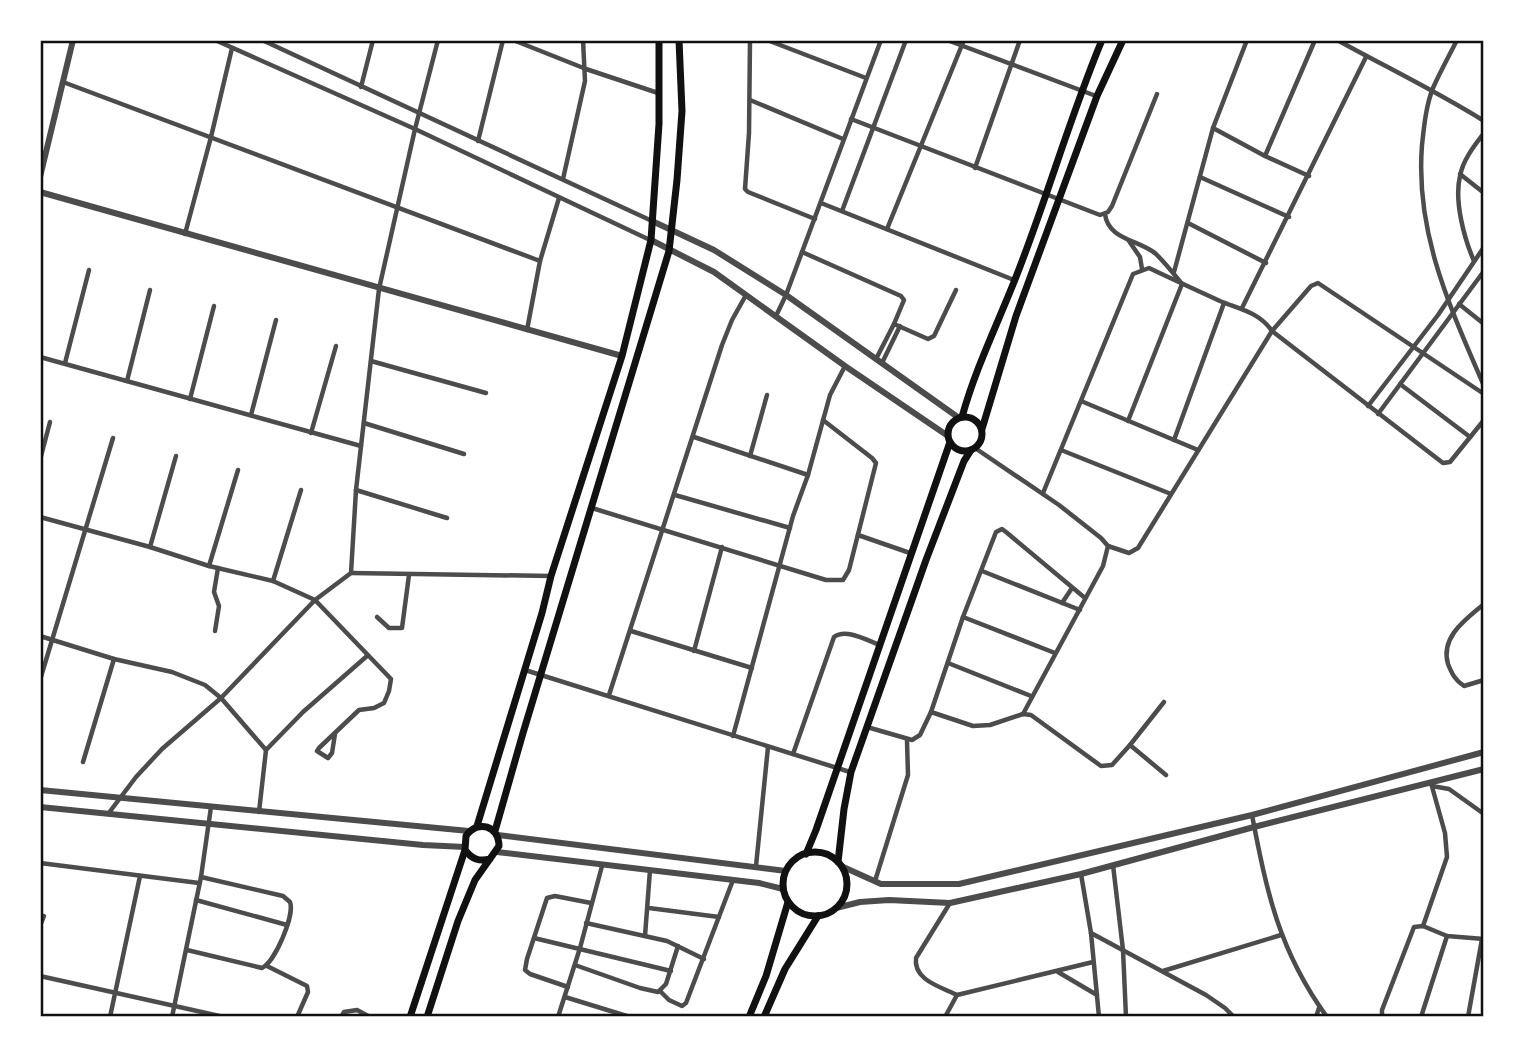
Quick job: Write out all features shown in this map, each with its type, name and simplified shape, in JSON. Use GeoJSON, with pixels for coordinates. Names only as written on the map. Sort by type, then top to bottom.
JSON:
{"type":"FeatureCollection","features":[{"type":"Feature","properties":{"kind":"main road"},"geometry":{"type":"LineString","coordinates":[[477,826],[551,576],[622,356],[651,240],[659,93],[659,40]]}},
{"type":"Feature","properties":{"kind":"main road"},"geometry":{"type":"LineString","coordinates":[[496,833],[541,674],[669,251],[682,111],[679,40]]}},
{"type":"Feature","properties":{"kind":"main road"},"geometry":{"type":"LineString","coordinates":[[806,853],[820,821],[880,645],[949,439],[951,425],[961,417],[977,370],[1015,281],[1080,92],[1102,40]]}},
{"type":"Feature","properties":{"kind":"main road"},"geometry":{"type":"LineString","coordinates":[[839,864],[844,809],[851,772],[964,461],[982,438],[982,429],[1016,316],[1097,96],[1123,40]]}},
{"type":"Feature","properties":{"kind":"main road"},"geometry":{"type":"LineString","coordinates":[[961,417],[978,422],[982,429]]}},
{"type":"Feature","properties":{"kind":"main road"},"geometry":{"type":"LineString","coordinates":[[949,439],[957,449],[973,449]]}},
{"type":"Feature","properties":{"kind":"main road"},"geometry":{"type":"LineString","coordinates":[[410,1017],[465,848],[464,841],[469,831],[477,826],[487,826],[496,833],[499,841],[497,852],[475,880],[458,921],[427,1017]]}},
{"type":"Feature","properties":{"kind":"main road"},"geometry":{"type":"LineString","coordinates":[[465,848],[474,859],[490,859]]}},
{"type":"Feature","properties":{"kind":"main road"},"geometry":{"type":"LineString","coordinates":[[764,1017],[785,969],[818,916],[836,908],[846,894],[846,878],[839,864],[823,853],[806,853],[798,857],[786,871],[783,889],[788,902],[798,911],[818,916]]}},
{"type":"Feature","properties":{"kind":"main road"},"geometry":{"type":"LineString","coordinates":[[749,1017],[766,976],[788,902]]}},
{"type":"Feature","properties":{"kind":"street"},"geometry":{"type":"LineString","coordinates":[[40,177],[74,40]]}},
{"type":"Feature","properties":{"kind":"street"},"geometry":{"type":"LineString","coordinates":[[215,40],[415,129],[714,272],[949,439]]}},
{"type":"Feature","properties":{"kind":"street"},"geometry":{"type":"LineString","coordinates":[[262,40],[714,250],[786,295],[961,417]]}},
{"type":"Feature","properties":{"kind":"street"},"geometry":{"type":"LineString","coordinates":[[361,87],[373,40]]}},
{"type":"Feature","properties":{"kind":"street"},"geometry":{"type":"LineString","coordinates":[[351,573],[356,490],[379,289],[438,40]]}},
{"type":"Feature","properties":{"kind":"street"},"geometry":{"type":"LineString","coordinates":[[478,141],[503,40]]}},
{"type":"Feature","properties":{"kind":"street"},"geometry":{"type":"LineString","coordinates":[[513,40],[586,69],[659,93]]}},
{"type":"Feature","properties":{"kind":"street"},"geometry":{"type":"LineString","coordinates":[[563,179],[585,81],[583,40]]}},
{"type":"Feature","properties":{"kind":"street"},"geometry":{"type":"LineString","coordinates":[[750,40],[745,188],[748,192],[815,219]]}},
{"type":"Feature","properties":{"kind":"street"},"geometry":{"type":"LineString","coordinates":[[767,40],[866,78]]}},
{"type":"Feature","properties":{"kind":"street"},"geometry":{"type":"LineString","coordinates":[[776,316],[881,40]]}},
{"type":"Feature","properties":{"kind":"street"},"geometry":{"type":"LineString","coordinates":[[842,211],[906,40]]}},
{"type":"Feature","properties":{"kind":"street"},"geometry":{"type":"LineString","coordinates":[[947,40],[963,43],[1080,92],[1097,96]]}},
{"type":"Feature","properties":{"kind":"street"},"geometry":{"type":"LineString","coordinates":[[975,167],[1020,40]]}},
{"type":"Feature","properties":{"kind":"street"},"geometry":{"type":"LineString","coordinates":[[1173,273],[1213,128],[1247,40]]}},
{"type":"Feature","properties":{"kind":"street"},"geometry":{"type":"LineString","coordinates":[[1265,156],[1315,40]]}},
{"type":"Feature","properties":{"kind":"street"},"geometry":{"type":"LineString","coordinates":[[1337,40],[1432,89],[1484,121]]}},
{"type":"Feature","properties":{"kind":"street"},"geometry":{"type":"LineString","coordinates":[[1457,40],[1432,89],[1422,141],[1422,206],[1430,247],[1448,300],[1484,386]]}},
{"type":"Feature","properties":{"kind":"street"},"geometry":{"type":"LineString","coordinates":[[887,229],[963,43]]}},
{"type":"Feature","properties":{"kind":"street"},"geometry":{"type":"LineString","coordinates":[[185,234],[232,48]]}},
{"type":"Feature","properties":{"kind":"street"},"geometry":{"type":"LineString","coordinates":[[1242,308],[1366,57]]}},
{"type":"Feature","properties":{"kind":"street"},"geometry":{"type":"LineString","coordinates":[[64,82],[540,261]]}},
{"type":"Feature","properties":{"kind":"street"},"geometry":{"type":"LineString","coordinates":[[851,119],[1100,215],[1105,214],[1112,206],[1157,94]]}},
{"type":"Feature","properties":{"kind":"street"},"geometry":{"type":"LineString","coordinates":[[750,100],[843,139]]}},
{"type":"Feature","properties":{"kind":"street"},"geometry":{"type":"LineString","coordinates":[[1213,128],[1309,176]]}},
{"type":"Feature","properties":{"kind":"street"},"geometry":{"type":"LineString","coordinates":[[1474,261],[1463,229],[1458,187],[1469,153],[1484,133]]}},
{"type":"Feature","properties":{"kind":"street"},"geometry":{"type":"LineString","coordinates":[[1460,174],[1484,193]]}},
{"type":"Feature","properties":{"kind":"street"},"geometry":{"type":"LineString","coordinates":[[1200,177],[1289,217]]}},
{"type":"Feature","properties":{"kind":"street"},"geometry":{"type":"LineString","coordinates":[[40,192],[622,356]]}},
{"type":"Feature","properties":{"kind":"street"},"geometry":{"type":"LineString","coordinates":[[527,330],[540,261],[559,198]]}},
{"type":"Feature","properties":{"kind":"street"},"geometry":{"type":"LineString","coordinates":[[821,203],[1015,281]]}},
{"type":"Feature","properties":{"kind":"street"},"geometry":{"type":"LineString","coordinates":[[1105,214],[1110,227],[1137,251],[1142,269]]}},
{"type":"Feature","properties":{"kind":"street"},"geometry":{"type":"LineString","coordinates":[[1188,223],[1266,263]]}},
{"type":"Feature","properties":{"kind":"street"},"geometry":{"type":"LineString","coordinates":[[1128,241],[1146,247],[1182,284]]}},
{"type":"Feature","properties":{"kind":"street"},"geometry":{"type":"LineString","coordinates":[[1368,406],[1414,347],[1484,247]]}},
{"type":"Feature","properties":{"kind":"street"},"geometry":{"type":"LineString","coordinates":[[802,252],[901,296],[904,300],[879,362]]}},
{"type":"Feature","properties":{"kind":"street"},"geometry":{"type":"LineString","coordinates":[[1043,494],[1133,274],[1142,269],[1149,268],[1224,303],[1242,308],[1262,320],[1272,331],[1443,463],[1450,462],[1484,420]]}},
{"type":"Feature","properties":{"kind":"street"},"geometry":{"type":"LineString","coordinates":[[65,363],[89,270]]}},
{"type":"Feature","properties":{"kind":"street"},"geometry":{"type":"LineString","coordinates":[[1378,414],[1484,271]]}},
{"type":"Feature","properties":{"kind":"street"},"geometry":{"type":"LineString","coordinates":[[973,449],[1043,494],[1101,538],[1108,547],[1129,553],[1138,548],[1272,331],[1311,286],[1318,283],[1484,394]]}},
{"type":"Feature","properties":{"kind":"street"},"geometry":{"type":"LineString","coordinates":[[1128,421],[1182,284]]}},
{"type":"Feature","properties":{"kind":"street"},"geometry":{"type":"LineString","coordinates":[[127,380],[150,290]]}},
{"type":"Feature","properties":{"kind":"street"},"geometry":{"type":"LineString","coordinates":[[894,324],[931,338],[956,290]]}},
{"type":"Feature","properties":{"kind":"street"},"geometry":{"type":"LineString","coordinates":[[609,695],[723,345],[746,294]]}},
{"type":"Feature","properties":{"kind":"street"},"geometry":{"type":"LineString","coordinates":[[1174,440],[1224,303]]}},
{"type":"Feature","properties":{"kind":"street"},"geometry":{"type":"LineString","coordinates":[[1459,304],[1484,324]]}},
{"type":"Feature","properties":{"kind":"street"},"geometry":{"type":"LineString","coordinates":[[190,399],[214,306]]}},
{"type":"Feature","properties":{"kind":"street"},"geometry":{"type":"LineString","coordinates":[[251,415],[276,320]]}},
{"type":"Feature","properties":{"kind":"street"},"geometry":{"type":"LineString","coordinates":[[879,362],[900,326]]}},
{"type":"Feature","properties":{"kind":"street"},"geometry":{"type":"LineString","coordinates":[[311,433],[335,346]]}},
{"type":"Feature","properties":{"kind":"street"},"geometry":{"type":"LineString","coordinates":[[40,357],[361,446]]}},
{"type":"Feature","properties":{"kind":"street"},"geometry":{"type":"LineString","coordinates":[[371,361],[486,393]]}},
{"type":"Feature","properties":{"kind":"street"},"geometry":{"type":"LineString","coordinates":[[733,736],[830,395],[845,366]]}},
{"type":"Feature","properties":{"kind":"street"},"geometry":{"type":"LineString","coordinates":[[1400,384],[1470,437]]}},
{"type":"Feature","properties":{"kind":"street"},"geometry":{"type":"LineString","coordinates":[[750,456],[768,395]]}},
{"type":"Feature","properties":{"kind":"street"},"geometry":{"type":"LineString","coordinates":[[1081,401],[1198,450]]}},
{"type":"Feature","properties":{"kind":"street"},"geometry":{"type":"LineString","coordinates":[[592,508],[826,580],[843,580],[849,570],[876,463],[823,420]]}},
{"type":"Feature","properties":{"kind":"street"},"geometry":{"type":"LineString","coordinates":[[40,460],[50,422]]}},
{"type":"Feature","properties":{"kind":"street"},"geometry":{"type":"LineString","coordinates":[[364,423],[464,454]]}},
{"type":"Feature","properties":{"kind":"street"},"geometry":{"type":"LineString","coordinates":[[694,437],[808,475]]}},
{"type":"Feature","properties":{"kind":"street"},"geometry":{"type":"LineString","coordinates":[[40,680],[113,438]]}},
{"type":"Feature","properties":{"kind":"street"},"geometry":{"type":"LineString","coordinates":[[1061,450],[1171,494]]}},
{"type":"Feature","properties":{"kind":"street"},"geometry":{"type":"LineString","coordinates":[[150,547],[176,456]]}},
{"type":"Feature","properties":{"kind":"street"},"geometry":{"type":"LineString","coordinates":[[209,566],[238,470]]}},
{"type":"Feature","properties":{"kind":"street"},"geometry":{"type":"LineString","coordinates":[[273,581],[300,490]]}},
{"type":"Feature","properties":{"kind":"street"},"geometry":{"type":"LineString","coordinates":[[356,490],[447,518]]}},
{"type":"Feature","properties":{"kind":"street"},"geometry":{"type":"LineString","coordinates":[[676,495],[790,528]]}},
{"type":"Feature","properties":{"kind":"street"},"geometry":{"type":"LineString","coordinates":[[40,517],[209,566],[273,581],[315,600],[390,677],[390,691],[382,704],[359,710],[343,723],[317,751],[324,757],[328,758],[332,753],[335,734]]}},
{"type":"Feature","properties":{"kind":"street"},"geometry":{"type":"LineString","coordinates":[[867,727],[907,741],[920,735],[931,712],[994,535],[1002,529],[1085,598]]}},
{"type":"Feature","properties":{"kind":"street"},"geometry":{"type":"LineString","coordinates":[[858,535],[910,553]]}},
{"type":"Feature","properties":{"kind":"street"},"geometry":{"type":"LineString","coordinates":[[694,651],[722,547]]}},
{"type":"Feature","properties":{"kind":"street"},"geometry":{"type":"LineString","coordinates":[[1023,714],[1108,556],[1108,547]]}},
{"type":"Feature","properties":{"kind":"street"},"geometry":{"type":"LineString","coordinates":[[1484,559],[1484,566]]}},
{"type":"Feature","properties":{"kind":"street"},"geometry":{"type":"LineString","coordinates":[[215,631],[219,606],[214,592],[218,568]]}},
{"type":"Feature","properties":{"kind":"street"},"geometry":{"type":"LineString","coordinates":[[982,571],[1080,610]]}},
{"type":"Feature","properties":{"kind":"street"},"geometry":{"type":"LineString","coordinates":[[108,814],[162,749],[221,698],[315,600],[351,573],[551,576]]}},
{"type":"Feature","properties":{"kind":"street"},"geometry":{"type":"LineString","coordinates":[[377,617],[389,628],[402,628],[409,575]]}},
{"type":"Feature","properties":{"kind":"street"},"geometry":{"type":"LineString","coordinates":[[1062,603],[1072,588]]}},
{"type":"Feature","properties":{"kind":"street"},"geometry":{"type":"LineString","coordinates":[[1484,604],[1455,629],[1446,657],[1452,675],[1460,684],[1464,686],[1484,680]]}},
{"type":"Feature","properties":{"kind":"street"},"geometry":{"type":"LineString","coordinates":[[963,617],[1055,653]]}},
{"type":"Feature","properties":{"kind":"street"},"geometry":{"type":"LineString","coordinates":[[631,631],[752,668]]}},
{"type":"Feature","properties":{"kind":"street"},"geometry":{"type":"LineString","coordinates":[[793,754],[834,636],[846,633],[880,645]]}},
{"type":"Feature","properties":{"kind":"street"},"geometry":{"type":"LineString","coordinates":[[40,636],[114,659],[172,672],[205,685],[221,698],[266,750]]}},
{"type":"Feature","properties":{"kind":"street"},"geometry":{"type":"LineString","coordinates":[[259,812],[266,750],[303,712],[367,656]]}},
{"type":"Feature","properties":{"kind":"street"},"geometry":{"type":"LineString","coordinates":[[83,762],[114,659]]}},
{"type":"Feature","properties":{"kind":"street"},"geometry":{"type":"LineString","coordinates":[[948,663],[1031,696]]}},
{"type":"Feature","properties":{"kind":"street"},"geometry":{"type":"LineString","coordinates":[[525,670],[851,772]]}},
{"type":"Feature","properties":{"kind":"street"},"geometry":{"type":"LineString","coordinates":[[931,712],[973,726],[990,726],[1023,714],[1036,718],[1101,766],[1112,765],[1164,702]]}},
{"type":"Feature","properties":{"kind":"street"},"geometry":{"type":"LineString","coordinates":[[875,881],[908,775],[907,741]]}},
{"type":"Feature","properties":{"kind":"street"},"geometry":{"type":"LineString","coordinates":[[1130,745],[1166,775]]}},
{"type":"Feature","properties":{"kind":"street"},"geometry":{"type":"LineString","coordinates":[[756,866],[768,747]]}},
{"type":"Feature","properties":{"kind":"street"},"geometry":{"type":"LineString","coordinates":[[839,864],[881,884],[959,884],[1252,815],[1484,752]]}},
{"type":"Feature","properties":{"kind":"street"},"geometry":{"type":"LineString","coordinates":[[836,908],[860,902],[950,903],[1080,874],[1484,769]]}},
{"type":"Feature","properties":{"kind":"street"},"geometry":{"type":"LineString","coordinates":[[1432,784],[1449,789],[1484,814]]}},
{"type":"Feature","properties":{"kind":"street"},"geometry":{"type":"LineString","coordinates":[[1423,926],[1447,857],[1445,833],[1432,784]]}},
{"type":"Feature","properties":{"kind":"street"},"geometry":{"type":"LineString","coordinates":[[40,790],[469,831]]}},
{"type":"Feature","properties":{"kind":"street"},"geometry":{"type":"LineString","coordinates":[[40,807],[465,848]]}},
{"type":"Feature","properties":{"kind":"street"},"geometry":{"type":"LineString","coordinates":[[172,1017],[200,883],[211,807]]}},
{"type":"Feature","properties":{"kind":"street"},"geometry":{"type":"LineString","coordinates":[[1252,815],[1262,872],[1281,935],[1327,1017]]}},
{"type":"Feature","properties":{"kind":"street"},"geometry":{"type":"LineString","coordinates":[[1220,823],[1223,836]]}},
{"type":"Feature","properties":{"kind":"street"},"geometry":{"type":"LineString","coordinates":[[496,833],[786,871]]}},
{"type":"Feature","properties":{"kind":"street"},"geometry":{"type":"LineString","coordinates":[[497,852],[759,883],[783,889]]}},
{"type":"Feature","properties":{"kind":"street"},"geometry":{"type":"LineString","coordinates":[[40,863],[200,883]]}},
{"type":"Feature","properties":{"kind":"street"},"geometry":{"type":"LineString","coordinates":[[1112,865],[1123,950],[1126,1014],[1134,1017]]}},
{"type":"Feature","properties":{"kind":"street"},"geometry":{"type":"LineString","coordinates":[[558,1017],[602,866]]}},
{"type":"Feature","properties":{"kind":"street"},"geometry":{"type":"LineString","coordinates":[[645,936],[650,870]]}},
{"type":"Feature","properties":{"kind":"street"},"geometry":{"type":"LineString","coordinates":[[1080,874],[1091,933],[1099,1017]]}},
{"type":"Feature","properties":{"kind":"street"},"geometry":{"type":"LineString","coordinates":[[110,1017],[140,876]]}},
{"type":"Feature","properties":{"kind":"street"},"geometry":{"type":"LineString","coordinates":[[201,877],[286,897],[292,907],[287,925],[267,966]]}},
{"type":"Feature","properties":{"kind":"street"},"geometry":{"type":"LineString","coordinates":[[575,965],[640,988],[660,991],[676,1005],[685,1005],[733,880]]}},
{"type":"Feature","properties":{"kind":"street"},"geometry":{"type":"LineString","coordinates":[[568,988],[525,970],[547,898],[551,895],[591,904]]}},
{"type":"Feature","properties":{"kind":"street"},"geometry":{"type":"LineString","coordinates":[[196,900],[287,925]]}},
{"type":"Feature","properties":{"kind":"street"},"geometry":{"type":"LineString","coordinates":[[950,903],[916,958],[915,964],[920,975],[957,995],[1093,962]]}},
{"type":"Feature","properties":{"kind":"street"},"geometry":{"type":"LineString","coordinates":[[649,908],[719,917]]}},
{"type":"Feature","properties":{"kind":"street"},"geometry":{"type":"LineString","coordinates":[[40,926],[44,916]]}},
{"type":"Feature","properties":{"kind":"street"},"geometry":{"type":"LineString","coordinates":[[586,923],[678,946],[704,959]]}},
{"type":"Feature","properties":{"kind":"street"},"geometry":{"type":"LineString","coordinates":[[1382,1017],[1382,1010],[1412,930],[1417,925],[1447,936],[1483,939],[1468,1017]]}},
{"type":"Feature","properties":{"kind":"street"},"geometry":{"type":"LineString","coordinates":[[1091,933],[1220,1004],[1234,1017]]}},
{"type":"Feature","properties":{"kind":"street"},"geometry":{"type":"LineString","coordinates":[[1162,971],[1281,935]]}},
{"type":"Feature","properties":{"kind":"street"},"geometry":{"type":"LineString","coordinates":[[1421,1017],[1447,936]]}},
{"type":"Feature","properties":{"kind":"street"},"geometry":{"type":"LineString","coordinates":[[534,938],[671,971]]}},
{"type":"Feature","properties":{"kind":"street"},"geometry":{"type":"LineString","coordinates":[[660,991],[666,984],[678,946]]}},
{"type":"Feature","properties":{"kind":"street"},"geometry":{"type":"LineString","coordinates":[[187,950],[258,968],[267,966],[307,986],[308,992],[297,1017]]}},
{"type":"Feature","properties":{"kind":"street"},"geometry":{"type":"LineString","coordinates":[[1057,972],[1097,995]]}},
{"type":"Feature","properties":{"kind":"street"},"geometry":{"type":"LineString","coordinates":[[40,976],[224,1017]]}},
{"type":"Feature","properties":{"kind":"street"},"geometry":{"type":"LineString","coordinates":[[945,1017],[957,995]]}},
{"type":"Feature","properties":{"kind":"street"},"geometry":{"type":"LineString","coordinates":[[565,997],[630,1017]]}},
{"type":"Feature","properties":{"kind":"street"},"geometry":{"type":"LineString","coordinates":[[1316,1017],[1320,1007]]}},
{"type":"Feature","properties":{"kind":"street"},"geometry":{"type":"LineString","coordinates":[[341,1017],[344,1012],[353,1009],[370,1017]]}}]}
